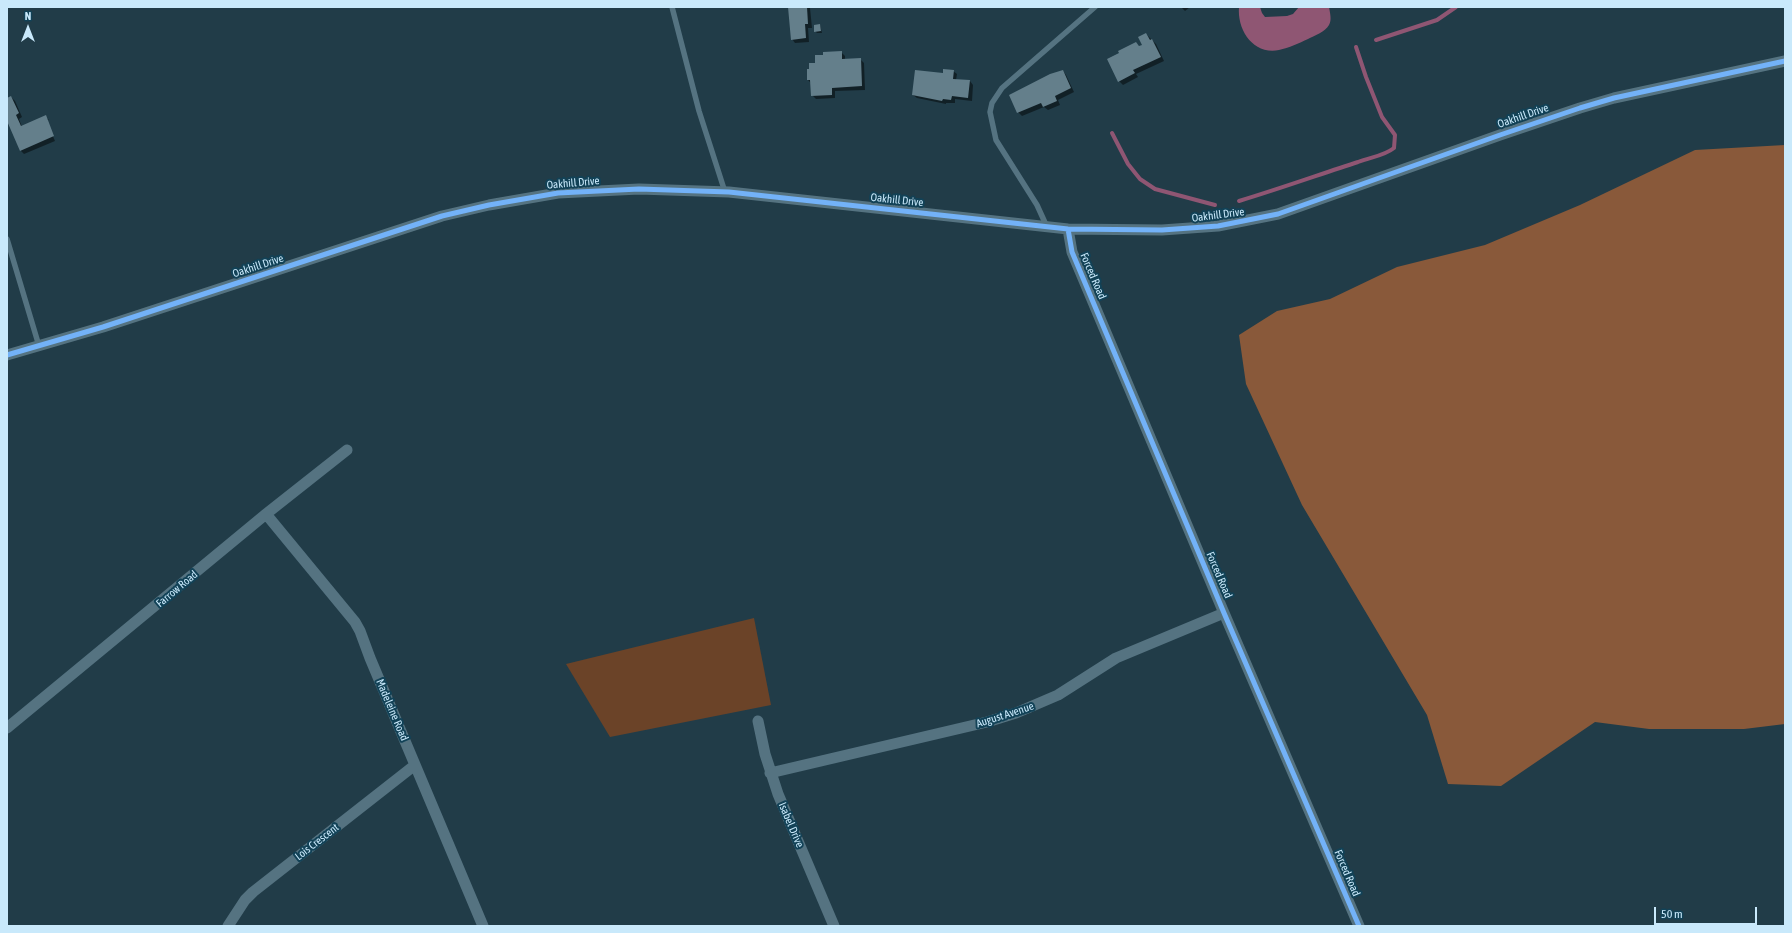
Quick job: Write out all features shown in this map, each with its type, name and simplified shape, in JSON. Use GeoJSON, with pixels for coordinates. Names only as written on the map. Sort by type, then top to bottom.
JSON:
{"type":"FeatureCollection","features":[{"type":"Feature","properties":{"kind":"street","name":"Oakhill Drive"},"geometry":{"type":"LineString","coordinates":[[7,355],[110,325],[442,216],[489,204],[558,193],[588,190],[639,189],[725,192],[1068,230],[1162,230],[1218,226],[1278,214],[1526,126],[1614,98],[1785,61]]}},
{"type":"Feature","properties":{"kind":"street","name":"Forced Road"},"geometry":{"type":"LineString","coordinates":[[1068,230],[1072,252],[1224,613],[1359,926]]}},
{"type":"Feature","properties":{"kind":"street","name":"Farrow Road"},"geometry":{"type":"LineString","coordinates":[[7,728],[266,514],[347,450]]}},
{"type":"Feature","properties":{"kind":"street","name":"Madeleine Road"},"geometry":{"type":"LineString","coordinates":[[266,514],[346,610],[360,631],[483,926]]}},
{"type":"Feature","properties":{"kind":"street","name":"August Avenue"},"geometry":{"type":"LineString","coordinates":[[770,773],[987,722],[1016,713],[1058,695],[1116,658],[1224,613]]}},
{"type":"Feature","properties":{"kind":"street","name":"Isabel Drive"},"geometry":{"type":"LineString","coordinates":[[758,721],[770,773],[834,926]]}},
{"type":"Feature","properties":{"kind":"street","name":"Lois Crescent"},"geometry":{"type":"LineString","coordinates":[[228,926],[245,900],[253,892],[415,765]]}},
{"type":"Feature","properties":{"kind":"lane"},"geometry":{"type":"LineString","coordinates":[[672,7],[699,111],[725,192]]}},
{"type":"Feature","properties":{"kind":"lane"},"geometry":{"type":"LineString","coordinates":[[1047,227],[1037,205],[996,140],[990,112],[992,103],[1002,88],[1095,7]]}},
{"type":"Feature","properties":{"kind":"lane"},"geometry":{"type":"LineString","coordinates":[[7,239],[39,346]]}},
{"type":"Feature","properties":{"kind":"shaded area"},"geometry":{"type":"Polygon","coordinates":[[[1239,7],[1260,7],[1265,17],[1287,16],[1293,14],[1299,7],[1329,7],[1330,21],[1329,25],[1322,32],[1298,44],[1279,50],[1270,51],[1254,45],[1248,39],[1241,24],[1239,7]]]}},
{"type":"Feature","properties":{"kind":"shaded area"},"geometry":{"type":"Polygon","coordinates":[[[1785,145],[1785,724],[1744,729],[1649,729],[1595,722],[1501,786],[1448,784],[1427,715],[1302,505],[1246,384],[1239,335],[1277,311],[1330,299],[1397,267],[1485,245],[1580,205],[1695,150],[1785,145]]]}},
{"type":"Feature","properties":{"kind":"shaded area"},"geometry":{"type":"Polygon","coordinates":[[[754,618],[771,705],[610,737],[566,664],[754,618]]]}},
{"type":"Feature","properties":{"kind":"building"},"geometry":{"type":"Polygon","coordinates":[[[788,7],[807,7],[808,24],[805,24],[806,38],[791,40],[788,7]]]}},
{"type":"Feature","properties":{"kind":"building"},"geometry":{"type":"Polygon","coordinates":[[[820,24],[821,31],[814,32],[814,25],[820,24]]]}},
{"type":"Feature","properties":{"kind":"building"},"geometry":{"type":"Polygon","coordinates":[[[1146,33],[1150,40],[1152,39],[1161,57],[1133,70],[1135,73],[1118,82],[1107,59],[1119,53],[1118,51],[1136,42],[1139,46],[1142,45],[1138,37],[1146,33]]]}},
{"type":"Feature","properties":{"kind":"building"},"geometry":{"type":"Polygon","coordinates":[[[842,51],[842,59],[861,58],[862,86],[832,88],[832,95],[811,96],[810,80],[807,80],[807,69],[809,69],[809,63],[815,63],[815,55],[823,55],[823,52],[842,51]]]}},
{"type":"Feature","properties":{"kind":"building"},"geometry":{"type":"Polygon","coordinates":[[[943,69],[954,70],[953,79],[970,80],[968,98],[952,96],[951,100],[943,99],[942,101],[912,95],[915,70],[943,73],[943,69]]]}},
{"type":"Feature","properties":{"kind":"building"},"geometry":{"type":"Polygon","coordinates":[[[1063,70],[1071,88],[1055,96],[1057,101],[1043,107],[1041,103],[1017,113],[1009,95],[1050,74],[1063,70]]]}},
{"type":"Feature","properties":{"kind":"building"},"geometry":{"type":"Polygon","coordinates":[[[11,96],[19,113],[16,115],[21,126],[46,115],[54,136],[20,151],[7,121],[7,98],[11,96]]]}},
{"type":"Feature","properties":{"kind":"waterway"},"geometry":{"type":"LineString","coordinates":[[1376,40],[1437,20],[1456,7]]}},
{"type":"Feature","properties":{"kind":"waterway"},"geometry":{"type":"LineString","coordinates":[[1239,201],[1382,155],[1394,148],[1395,135],[1382,117],[1356,47]]}},
{"type":"Feature","properties":{"kind":"waterway"},"geometry":{"type":"LineString","coordinates":[[1112,133],[1128,164],[1140,179],[1155,189],[1215,205]]}},
{"type":"Feature","properties":{"kind":"cycle path"},"geometry":{"type":"LineString","coordinates":[[7,355],[103,327],[442,216],[489,205],[558,193],[639,189],[729,192],[1068,229],[1162,230],[1218,226],[1278,214],[1500,135],[1614,98],[1785,61]]}},
{"type":"Feature","properties":{"kind":"cycle path"},"geometry":{"type":"LineString","coordinates":[[1068,229],[1072,252],[1224,613],[1359,926]]}}]}
